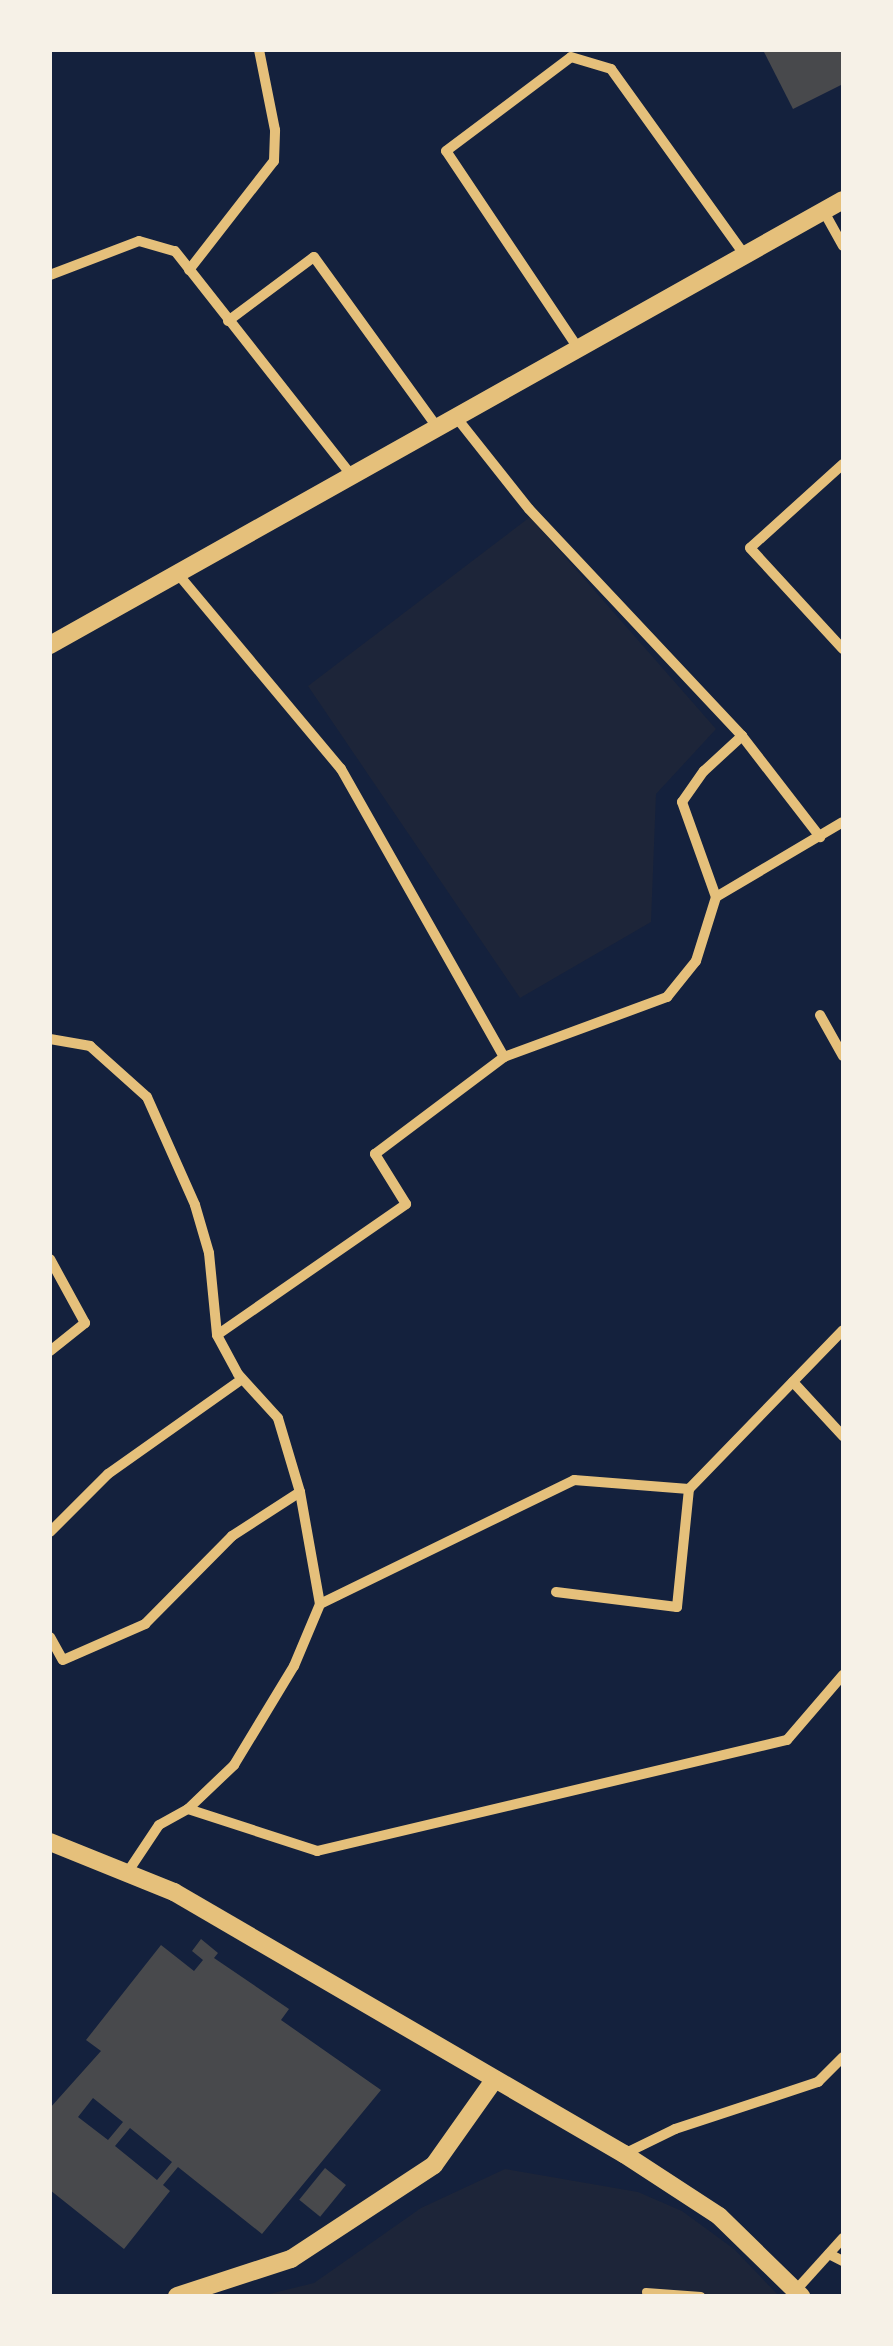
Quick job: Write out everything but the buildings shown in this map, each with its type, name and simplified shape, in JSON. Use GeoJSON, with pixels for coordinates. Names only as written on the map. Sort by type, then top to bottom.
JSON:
{"type":"FeatureCollection","features":[{"type":"Feature","properties":{"kind":"street"},"geometry":{"type":"LineString","coordinates":[[190,270],[274,161],[275,130],[259,50]]}},
{"type":"Feature","properties":{"kind":"street"},"geometry":{"type":"LineString","coordinates":[[578,348],[446,152],[571,57],[611,69],[744,254]]}},
{"type":"Feature","properties":{"kind":"street"},"geometry":{"type":"LineString","coordinates":[[50,646],[843,200]]}},
{"type":"Feature","properties":{"kind":"street"},"geometry":{"type":"LineString","coordinates":[[823,210],[843,246]]}},
{"type":"Feature","properties":{"kind":"street"},"geometry":{"type":"LineString","coordinates":[[50,275],[139,241],[175,251],[351,475]]}},
{"type":"Feature","properties":{"kind":"street"},"geometry":{"type":"LineString","coordinates":[[228,321],[314,257],[437,427]]}},
{"type":"Feature","properties":{"kind":"street"},"geometry":{"type":"LineString","coordinates":[[456,417],[529,509],[742,736],[820,837]]}},
{"type":"Feature","properties":{"kind":"street"},"geometry":{"type":"LineString","coordinates":[[843,464],[750,548],[843,649]]}},
{"type":"Feature","properties":{"kind":"street"},"geometry":{"type":"LineString","coordinates":[[176,573],[340,769],[504,1057]]}},
{"type":"Feature","properties":{"kind":"street"},"geometry":{"type":"LineString","coordinates":[[217,1335],[406,1204],[375,1154],[504,1057],[668,997],[696,961],[716,897],[682,802],[742,736]]}},
{"type":"Feature","properties":{"kind":"street"},"geometry":{"type":"LineString","coordinates":[[716,897],[774,858],[843,822]]}},
{"type":"Feature","properties":{"kind":"street"},"geometry":{"type":"LineString","coordinates":[[820,1015],[843,1056]]}},
{"type":"Feature","properties":{"kind":"street"},"geometry":{"type":"LineString","coordinates":[[50,1039],[90,1046],[147,1097],[204,1237],[217,1335],[242,1379],[278,1418],[300,1492],[320,1604],[294,1666],[234,1766],[188,1808],[159,1824],[129,1870]]}},
{"type":"Feature","properties":{"kind":"street"},"geometry":{"type":"LineString","coordinates":[[50,1259],[85,1323],[50,1351]]}},
{"type":"Feature","properties":{"kind":"street"},"geometry":{"type":"LineString","coordinates":[[556,1592],[677,1607],[690,1490],[843,1330]]}},
{"type":"Feature","properties":{"kind":"street"},"geometry":{"type":"LineString","coordinates":[[50,1532],[108,1474],[242,1379]]}},
{"type":"Feature","properties":{"kind":"street"},"geometry":{"type":"LineString","coordinates":[[793,1382],[843,1436]]}},
{"type":"Feature","properties":{"kind":"street"},"geometry":{"type":"LineString","coordinates":[[320,1604],[574,1480],[690,1490]]}},
{"type":"Feature","properties":{"kind":"street"},"geometry":{"type":"LineString","coordinates":[[50,1637],[63,1660],[145,1624],[232,1536],[300,1492]]}},
{"type":"Feature","properties":{"kind":"street"},"geometry":{"type":"LineString","coordinates":[[188,1808],[317,1850],[787,1740],[843,1674]]}},
{"type":"Feature","properties":{"kind":"street"},"geometry":{"type":"LineString","coordinates":[[50,1842],[129,1870],[624,2154],[719,2216],[798,2293],[843,2238]]}},
{"type":"Feature","properties":{"kind":"street"},"geometry":{"type":"LineString","coordinates":[[624,2154],[675,2129],[818,2082],[843,2057]]}},
{"type":"Feature","properties":{"kind":"street"},"geometry":{"type":"LineString","coordinates":[[177,2296],[291,2259],[434,2165],[495,2079]]}},
{"type":"Feature","properties":{"kind":"street"},"geometry":{"type":"LineString","coordinates":[[829,2254],[843,2261]]}},
{"type":"Feature","properties":{"kind":"lane"},"geometry":{"type":"LineString","coordinates":[[646,2292],[701,2296]]}},
{"type":"Feature","properties":{"kind":"shaded area"},"geometry":{"type":"Polygon","coordinates":[[[530,517],[716,729],[656,794],[651,922],[520,998],[308,686],[530,517]]]}},
{"type":"Feature","properties":{"kind":"shaded area"},"geometry":{"type":"Polygon","coordinates":[[[505,2169],[638,2192],[682,2211],[734,2249],[779,2296],[261,2296],[314,2283],[421,2208],[505,2169]]]}}]}
